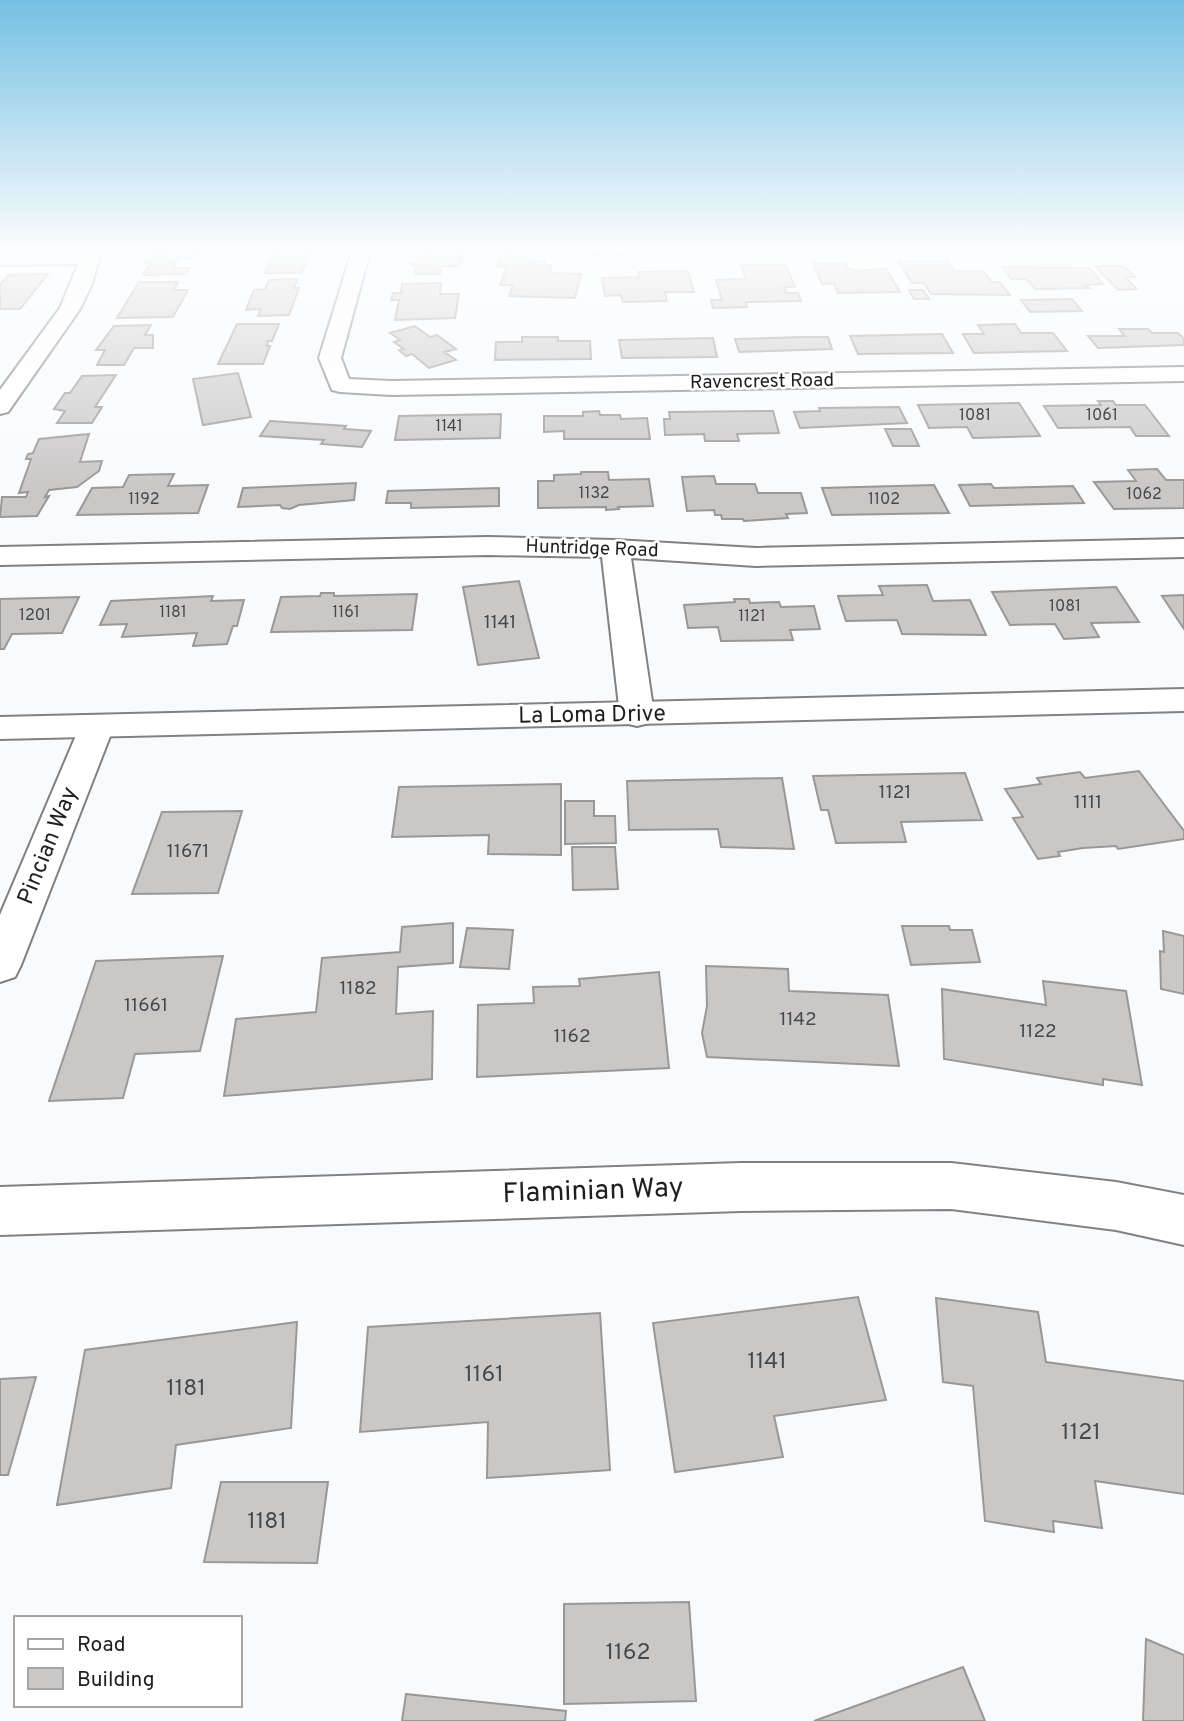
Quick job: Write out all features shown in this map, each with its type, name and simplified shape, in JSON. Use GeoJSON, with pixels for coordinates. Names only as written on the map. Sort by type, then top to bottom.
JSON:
{"type":"FeatureCollection","features":[{"type":"Feature","properties":{"kind":"street"},"geometry":{"type":"LineString","coordinates":[[0,407],[56,328]]}},
{"type":"Feature","properties":{"kind":"street","name":"Ravencrest Road"},"geometry":{"type":"LineString","coordinates":[[339,328],[330,358],[340,385],[391,388],[1175,374]]}},
{"type":"Feature","properties":{"kind":"street"},"geometry":{"type":"LineString","coordinates":[[1175,374],[1184,395]]}},
{"type":"Feature","properties":{"kind":"street","name":"Huntridge Road"},"geometry":{"type":"LineString","coordinates":[[0,556],[488,546],[615,549],[756,557],[1184,548]]}},
{"type":"Feature","properties":{"kind":"street"},"geometry":{"type":"LineString","coordinates":[[615,549],[637,715]]}},
{"type":"Feature","properties":{"kind":"street","name":"La Loma Drive"},"geometry":{"type":"LineString","coordinates":[[0,728],[1184,700]]}},
{"type":"Feature","properties":{"kind":"street","name":"Pincian Way"},"geometry":{"type":"LineString","coordinates":[[0,965],[97,726]]}},
{"type":"Feature","properties":{"kind":"street","name":"Flaminian Way"},"geometry":{"type":"LineString","coordinates":[[0,1211],[741,1187],[951,1186],[1116,1206],[1184,1220]]}},
{"type":"Feature","properties":{"kind":"building"},"geometry":{"type":"Polygon","coordinates":[[[112,328],[149,328],[145,335],[153,335],[153,348],[134,348],[124,365],[97,365],[105,350],[96,350],[112,328]]]}},
{"type":"Feature","properties":{"kind":"building"},"geometry":{"type":"Polygon","coordinates":[[[235,328],[277,328],[272,341],[268,341],[267,346],[270,346],[263,364],[218,364],[235,328]]]}},
{"type":"Feature","properties":{"kind":"building"},"geometry":{"type":"Polygon","coordinates":[[[418,328],[430,337],[437,335],[456,349],[444,352],[456,360],[429,368],[412,354],[406,356],[399,350],[404,349],[394,342],[400,340],[390,333],[418,328]]]}},
{"type":"Feature","properties":{"kind":"building"},"geometry":{"type":"Polygon","coordinates":[[[980,328],[1018,328],[1021,333],[1053,333],[1067,351],[974,353],[963,334],[984,334],[980,328]]]}},
{"type":"Feature","properties":{"kind":"building"},"geometry":{"type":"Polygon","coordinates":[[[1119,329],[1178,333],[1184,339],[1184,345],[1098,348],[1088,336],[1125,336],[1119,329]]]}},
{"type":"Feature","properties":{"kind":"building"},"geometry":{"type":"Polygon","coordinates":[[[942,334],[953,353],[858,354],[850,336],[942,334]]]}},
{"type":"Feature","properties":{"kind":"building"},"geometry":{"type":"Polygon","coordinates":[[[522,337],[558,337],[558,341],[590,341],[591,359],[495,360],[496,342],[522,342],[522,337]]]}},
{"type":"Feature","properties":{"kind":"building"},"geometry":{"type":"Polygon","coordinates":[[[828,337],[832,349],[739,352],[735,339],[828,337]]]}},
{"type":"Feature","properties":{"kind":"building"},"geometry":{"type":"Polygon","coordinates":[[[713,338],[717,357],[622,358],[619,340],[713,338]]]}},
{"type":"Feature","properties":{"kind":"building"},"geometry":{"type":"Polygon","coordinates":[[[238,373],[251,417],[203,425],[193,379],[238,373]]]}},
{"type":"Feature","properties":{"kind":"building"},"geometry":{"type":"Polygon","coordinates":[[[116,375],[95,407],[102,407],[92,423],[57,423],[65,411],[54,409],[82,376],[116,375]]]}},
{"type":"Feature","properties":{"kind":"building"},"geometry":{"type":"Polygon","coordinates":[[[1098,401],[1113,401],[1116,405],[1145,405],[1169,436],[1136,436],[1130,427],[1058,428],[1044,406],[1101,405],[1098,401]]]}},
{"type":"Feature","properties":{"kind":"building"},"geometry":{"type":"Polygon","coordinates":[[[1019,403],[1040,436],[973,438],[967,427],[929,428],[918,405],[1019,403]]]}},
{"type":"Feature","properties":{"kind":"building"},"geometry":{"type":"Polygon","coordinates":[[[899,407],[907,423],[800,428],[794,412],[820,411],[819,408],[899,407]]]}},
{"type":"Feature","properties":{"kind":"building"},"geometry":{"type":"Polygon","coordinates":[[[599,411],[600,415],[620,415],[621,419],[647,418],[650,439],[564,439],[564,431],[544,432],[544,416],[583,416],[583,412],[599,411]]]}},
{"type":"Feature","properties":{"kind":"building"},"geometry":{"type":"Polygon","coordinates":[[[773,411],[779,433],[737,434],[739,441],[705,441],[704,434],[665,435],[664,419],[670,419],[669,412],[773,411]]]}},
{"type":"Feature","properties":{"kind":"building"},"geometry":{"type":"Polygon","coordinates":[[[501,414],[500,438],[395,440],[399,416],[501,414]]]}},
{"type":"Feature","properties":{"kind":"building"},"geometry":{"type":"Polygon","coordinates":[[[270,421],[346,426],[344,429],[371,431],[362,447],[321,444],[324,440],[260,436],[270,421]]]}},
{"type":"Feature","properties":{"kind":"building"},"geometry":{"type":"Polygon","coordinates":[[[885,429],[911,429],[919,446],[893,446],[885,429]]]}},
{"type":"Feature","properties":{"kind":"building"},"geometry":{"type":"Polygon","coordinates":[[[89,434],[80,462],[102,461],[99,471],[77,487],[49,490],[45,497],[49,496],[37,516],[0,517],[2,497],[26,497],[28,492],[19,493],[31,459],[26,459],[28,454],[33,453],[39,439],[89,434]]]}},
{"type":"Feature","properties":{"kind":"building"},"geometry":{"type":"Polygon","coordinates":[[[1157,469],[1166,480],[1184,480],[1184,508],[1114,509],[1094,482],[1136,481],[1128,470],[1157,469]]]}},
{"type":"Feature","properties":{"kind":"building"},"geometry":{"type":"Polygon","coordinates":[[[608,472],[609,480],[649,479],[653,506],[606,510],[606,507],[538,508],[538,481],[554,481],[554,475],[608,472]]]}},
{"type":"Feature","properties":{"kind":"building"},"geometry":{"type":"Polygon","coordinates":[[[174,474],[168,486],[208,485],[198,513],[77,515],[92,488],[123,487],[129,475],[174,474]]]}},
{"type":"Feature","properties":{"kind":"building"},"geometry":{"type":"Polygon","coordinates":[[[714,476],[716,484],[755,484],[758,493],[801,493],[807,513],[786,514],[788,518],[744,521],[722,519],[721,515],[715,515],[714,510],[687,511],[682,477],[714,476]]]}},
{"type":"Feature","properties":{"kind":"building"},"geometry":{"type":"Polygon","coordinates":[[[356,483],[354,500],[299,505],[290,509],[280,505],[238,507],[243,488],[356,483]]]}},
{"type":"Feature","properties":{"kind":"building"},"geometry":{"type":"Polygon","coordinates":[[[991,484],[994,488],[1073,486],[1084,503],[970,506],[959,485],[991,484]]]}},
{"type":"Feature","properties":{"kind":"building"},"geometry":{"type":"Polygon","coordinates":[[[934,485],[949,513],[832,515],[822,488],[934,485]]]}},
{"type":"Feature","properties":{"kind":"building"},"geometry":{"type":"Polygon","coordinates":[[[499,488],[499,506],[411,508],[411,503],[386,503],[388,491],[499,488]]]}},
{"type":"Feature","properties":{"kind":"building"},"geometry":{"type":"Polygon","coordinates":[[[519,581],[539,658],[478,665],[463,587],[519,581]]]}},
{"type":"Feature","properties":{"kind":"building"},"geometry":{"type":"Polygon","coordinates":[[[927,585],[933,601],[970,600],[986,635],[902,634],[897,620],[846,621],[838,596],[883,595],[879,586],[927,585]]]}},
{"type":"Feature","properties":{"kind":"building"},"geometry":{"type":"Polygon","coordinates":[[[1116,587],[1139,622],[1091,623],[1099,637],[1064,639],[1055,624],[1010,625],[992,592],[1116,587]]]}},
{"type":"Feature","properties":{"kind":"building"},"geometry":{"type":"Polygon","coordinates":[[[321,593],[334,593],[334,596],[417,594],[412,630],[271,632],[281,597],[320,596],[321,593]]]}},
{"type":"Feature","properties":{"kind":"building"},"geometry":{"type":"Polygon","coordinates":[[[1184,595],[1184,629],[1162,596],[1184,595]]]}},
{"type":"Feature","properties":{"kind":"building"},"geometry":{"type":"Polygon","coordinates":[[[213,596],[211,601],[244,600],[237,626],[233,626],[227,644],[193,646],[197,633],[122,637],[127,624],[100,625],[111,601],[213,596]]]}},
{"type":"Feature","properties":{"kind":"building"},"geometry":{"type":"Polygon","coordinates":[[[79,597],[62,633],[12,634],[4,649],[0,649],[0,599],[79,597]]]}},
{"type":"Feature","properties":{"kind":"building"},"geometry":{"type":"Polygon","coordinates":[[[734,599],[749,599],[750,603],[779,602],[781,607],[814,606],[820,629],[790,630],[793,640],[721,641],[718,627],[688,628],[684,605],[735,602],[734,599]]]}},
{"type":"Feature","properties":{"kind":"building"},"geometry":{"type":"Polygon","coordinates":[[[1139,771],[1184,831],[1184,839],[1118,849],[1116,846],[1083,848],[1058,852],[1060,856],[1038,859],[1013,818],[1023,817],[1005,789],[1041,784],[1037,778],[1080,772],[1085,778],[1139,771]]]}},
{"type":"Feature","properties":{"kind":"building"},"geometry":{"type":"Polygon","coordinates":[[[965,773],[982,820],[901,822],[906,842],[836,843],[828,810],[821,810],[813,776],[965,773]]]}},
{"type":"Feature","properties":{"kind":"building"},"geometry":{"type":"Polygon","coordinates":[[[782,778],[794,849],[721,847],[718,829],[629,830],[627,781],[782,778]]]}},
{"type":"Feature","properties":{"kind":"building"},"geometry":{"type":"Polygon","coordinates":[[[561,784],[561,855],[488,854],[489,835],[392,837],[399,787],[561,784]]]}},
{"type":"Feature","properties":{"kind":"building"},"geometry":{"type":"Polygon","coordinates":[[[565,801],[594,801],[594,816],[615,816],[616,843],[565,844],[565,801]]]}},
{"type":"Feature","properties":{"kind":"building"},"geometry":{"type":"Polygon","coordinates":[[[242,811],[218,893],[132,894],[162,812],[242,811]]]}},
{"type":"Feature","properties":{"kind":"building"},"geometry":{"type":"Polygon","coordinates":[[[572,847],[615,847],[618,889],[573,890],[572,847]]]}},
{"type":"Feature","properties":{"kind":"building"},"geometry":{"type":"Polygon","coordinates":[[[453,923],[453,963],[398,967],[396,1014],[433,1011],[432,1079],[224,1096],[236,1019],[316,1012],[322,958],[400,952],[402,927],[453,923]]]}},
{"type":"Feature","properties":{"kind":"building"},"geometry":{"type":"Polygon","coordinates":[[[902,926],[949,926],[950,930],[972,930],[980,962],[911,965],[902,926]]]}},
{"type":"Feature","properties":{"kind":"building"},"geometry":{"type":"Polygon","coordinates":[[[467,928],[513,930],[509,969],[460,967],[467,928]]]}},
{"type":"Feature","properties":{"kind":"building"},"geometry":{"type":"Polygon","coordinates":[[[1163,931],[1184,936],[1184,994],[1161,989],[1160,951],[1164,952],[1163,931]]]}},
{"type":"Feature","properties":{"kind":"building"},"geometry":{"type":"Polygon","coordinates":[[[223,956],[200,1051],[135,1054],[123,1098],[49,1101],[96,961],[223,956]]]}},
{"type":"Feature","properties":{"kind":"building"},"geometry":{"type":"Polygon","coordinates":[[[706,966],[788,969],[789,991],[888,995],[899,1066],[707,1057],[702,1033],[707,1006],[706,966]]]}},
{"type":"Feature","properties":{"kind":"building"},"geometry":{"type":"Polygon","coordinates":[[[659,972],[669,1068],[477,1077],[478,1005],[534,1003],[533,987],[580,986],[579,979],[659,972]]]}},
{"type":"Feature","properties":{"kind":"building"},"geometry":{"type":"Polygon","coordinates":[[[1043,981],[1126,991],[1142,1085],[1103,1079],[1103,1085],[944,1059],[942,989],[1046,1005],[1043,981]]]}},
{"type":"Feature","properties":{"kind":"building"},"geometry":{"type":"Polygon","coordinates":[[[858,1297],[886,1400],[774,1416],[783,1457],[675,1472],[653,1323],[858,1297]]]}},
{"type":"Feature","properties":{"kind":"building"},"geometry":{"type":"Polygon","coordinates":[[[936,1298],[1038,1312],[1046,1362],[1184,1381],[1184,1494],[1095,1481],[1102,1528],[1053,1521],[1054,1532],[985,1521],[973,1386],[943,1382],[936,1298]]]}},
{"type":"Feature","properties":{"kind":"building"},"geometry":{"type":"Polygon","coordinates":[[[600,1313],[610,1470],[487,1478],[488,1422],[360,1432],[368,1327],[600,1313]]]}},
{"type":"Feature","properties":{"kind":"building"},"geometry":{"type":"Polygon","coordinates":[[[297,1322],[291,1428],[176,1445],[171,1488],[57,1505],[85,1350],[297,1322]]]}},
{"type":"Feature","properties":{"kind":"building"},"geometry":{"type":"Polygon","coordinates":[[[36,1377],[8,1475],[0,1475],[0,1379],[36,1377]]]}},
{"type":"Feature","properties":{"kind":"building"},"geometry":{"type":"Polygon","coordinates":[[[221,1482],[328,1482],[317,1563],[204,1562],[221,1482]]]}},
{"type":"Feature","properties":{"kind":"building"},"geometry":{"type":"Polygon","coordinates":[[[689,1602],[696,1701],[564,1704],[564,1604],[689,1602]]]}},
{"type":"Feature","properties":{"kind":"building"},"geometry":{"type":"Polygon","coordinates":[[[1146,1639],[1184,1655],[1184,1721],[1143,1721],[1146,1639]]]}},
{"type":"Feature","properties":{"kind":"building"},"geometry":{"type":"Polygon","coordinates":[[[963,1667],[985,1721],[814,1721],[963,1667]]]}},
{"type":"Feature","properties":{"kind":"building"},"geometry":{"type":"Polygon","coordinates":[[[406,1694],[566,1711],[565,1721],[402,1721],[406,1694]]]}}]}
